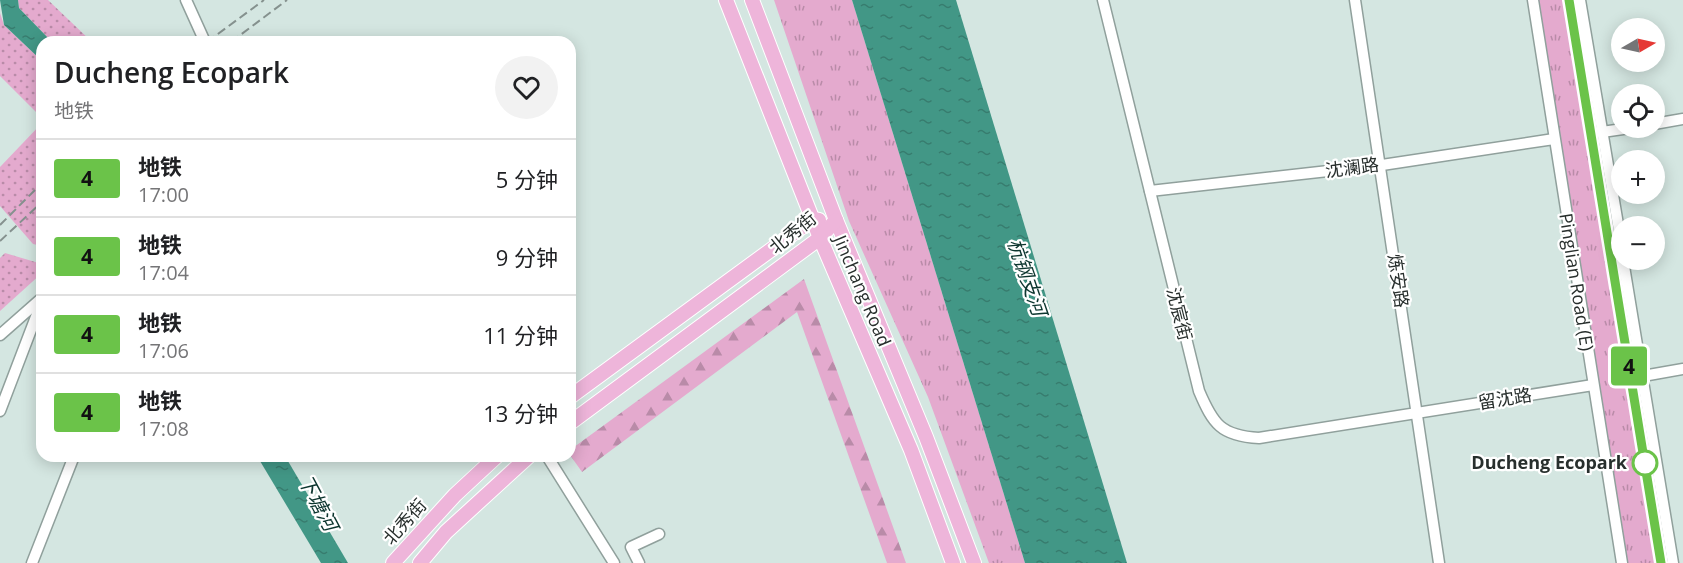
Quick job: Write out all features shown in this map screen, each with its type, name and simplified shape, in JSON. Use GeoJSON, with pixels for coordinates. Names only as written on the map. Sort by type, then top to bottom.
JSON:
{"type":"FeatureCollection","features":[{"type":"Feature","properties":{"kind":"main road","name":"Jinchang Road"},"geometry":{"type":"LineString","coordinates":[[726,0],[820,238],[910,450],[953,563]]}},
{"type":"Feature","properties":{"kind":"main road","name":"Jinchang Road"},"geometry":{"type":"LineString","coordinates":[[752,0],[836,220],[922,426],[974,563]]}},
{"type":"Feature","properties":{"kind":"main road","name":"北秀街"},"geometry":{"type":"LineString","coordinates":[[576,393],[813,219],[836,220]]}},
{"type":"Feature","properties":{"kind":"main road","name":"北秀街"},"geometry":{"type":"LineString","coordinates":[[576,419],[820,238],[836,220]]}},
{"type":"Feature","properties":{"kind":"main road","name":"北秀街"},"geometry":{"type":"LineString","coordinates":[[393,563],[403,549],[455,495],[491,462]]}},
{"type":"Feature","properties":{"kind":"main road","name":"北秀街"},"geometry":{"type":"LineString","coordinates":[[420,563],[446,532],[522,462]]}},
{"type":"Feature","properties":{"kind":"street"},"geometry":{"type":"LineString","coordinates":[[186,0],[202,36]]}},
{"type":"Feature","properties":{"kind":"street","name":"沈宸街"},"geometry":{"type":"LineString","coordinates":[[1103,0],[1199,391],[1213,420],[1221,429],[1259,438],[1416,413]]}},
{"type":"Feature","properties":{"kind":"street","name":"炼安路"},"geometry":{"type":"LineString","coordinates":[[1355,0],[1382,165],[1439,563]]}},
{"type":"Feature","properties":{"kind":"street","name":"Pinglian Road (E)"},"geometry":{"type":"LineString","coordinates":[[1533,0],[1622,563]]}},
{"type":"Feature","properties":{"kind":"street"},"geometry":{"type":"LineString","coordinates":[[1580,0],[1616,216]]}},
{"type":"Feature","properties":{"kind":"street"},"geometry":{"type":"LineString","coordinates":[[1665,122],[1683,119]]}},
{"type":"Feature","properties":{"kind":"street"},"geometry":{"type":"LineString","coordinates":[[1602,132],[1611,131]]}},
{"type":"Feature","properties":{"kind":"street","name":"沈澜路"},"geometry":{"type":"LineString","coordinates":[[1150,191],[1382,165],[1554,139]]}},
{"type":"Feature","properties":{"kind":"street"},"geometry":{"type":"LineString","coordinates":[[1625,270],[1673,563]]}},
{"type":"Feature","properties":{"kind":"street"},"geometry":{"type":"LineString","coordinates":[[0,335],[36,304]]}},
{"type":"Feature","properties":{"kind":"street"},"geometry":{"type":"LineString","coordinates":[[0,411],[36,315]]}},
{"type":"Feature","properties":{"kind":"street"},"geometry":{"type":"LineString","coordinates":[[1643,376],[1683,369]]}},
{"type":"Feature","properties":{"kind":"street","name":"留沈路"},"geometry":{"type":"LineString","coordinates":[[1416,413],[1593,385]]}},
{"type":"Feature","properties":{"kind":"street"},"geometry":{"type":"LineString","coordinates":[[32,563],[72,462]]}},
{"type":"Feature","properties":{"kind":"street"},"geometry":{"type":"LineString","coordinates":[[551,462],[614,563]]}},
{"type":"Feature","properties":{"kind":"street"},"geometry":{"type":"LineString","coordinates":[[639,563],[631,547],[659,534]]}},
{"type":"Feature","properties":{"kind":"green space"},"geometry":{"type":"Polygon","coordinates":[[[18,0],[48,0],[86,36],[46,36],[19,8],[18,0]]]}},
{"type":"Feature","properties":{"kind":"green space"},"geometry":{"type":"Polygon","coordinates":[[[774,0],[852,0],[1025,563],[989,563],[928,397],[849,221],[774,0]]]}},
{"type":"Feature","properties":{"kind":"green space","name":"Ducheng Ecopark"},"geometry":{"type":"Polygon","coordinates":[[[1538,0],[1578,0],[1611,216],[1611,270],[1620,270],[1661,540],[1653,542],[1655,563],[1628,563],[1538,0]]]}},
{"type":"Feature","properties":{"kind":"green space"},"geometry":{"type":"Polygon","coordinates":[[[0,13],[4,25],[36,55],[36,112],[0,76],[0,13]]]}},
{"type":"Feature","properties":{"kind":"green space"},"geometry":{"type":"Polygon","coordinates":[[[36,129],[36,245],[0,206],[0,167],[36,129]]]}},
{"type":"Feature","properties":{"kind":"green space"},"geometry":{"type":"Polygon","coordinates":[[[5,253],[36,262],[36,278],[0,311],[0,258],[5,253]]]}},
{"type":"Feature","properties":{"kind":"green space"},"geometry":{"type":"Polygon","coordinates":[[[804,279],[906,563],[887,563],[797,312],[582,472],[575,462],[576,446],[804,279]]]}},
{"type":"Feature","properties":{"kind":"water"},"geometry":{"type":"Polygon","coordinates":[[[0,0],[18,0],[19,8],[46,36],[36,36],[36,55],[4,25],[0,0]]]}},
{"type":"Feature","properties":{"kind":"water","name":"杭钢支河"},"geometry":{"type":"Polygon","coordinates":[[[852,0],[956,0],[1127,563],[1025,563],[852,0]]]}},
{"type":"Feature","properties":{"kind":"water"},"geometry":{"type":"Polygon","coordinates":[[[261,462],[289,462],[348,563],[321,563],[261,462]]]}},
{"type":"Feature","properties":{"kind":"railway"},"geometry":{"type":"LineString","coordinates":[[215,36],[264,0]]}},
{"type":"Feature","properties":{"kind":"railway"},"geometry":{"type":"LineString","coordinates":[[239,36],[287,0]]}},
{"type":"Feature","properties":{"kind":"railway"},"geometry":{"type":"LineString","coordinates":[[0,225],[36,189]]}},
{"type":"Feature","properties":{"kind":"railway"},"geometry":{"type":"LineString","coordinates":[[0,241],[36,208]]}},
{"type":"Feature","properties":{"kind":"metro line","name":"4"},"geometry":{"type":"LineString","coordinates":[[1569,0],[1661,563]]}},
{"type":"Feature","properties":{"kind":"place","name":"Ducheng Ecopark"},"geometry":{"type":"Point","coordinates":[1645,463]}},
{"type":"Feature","properties":{"kind":"water label","name":"下塘河"},"geometry":{"type":"Point","coordinates":[318,503]}}]}
